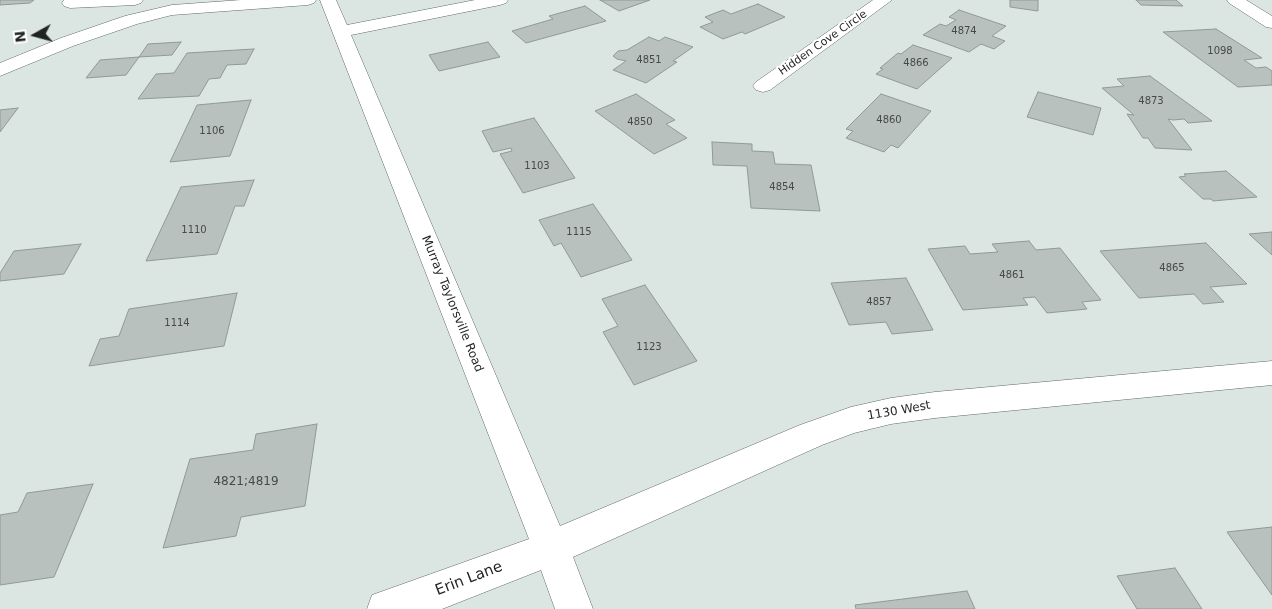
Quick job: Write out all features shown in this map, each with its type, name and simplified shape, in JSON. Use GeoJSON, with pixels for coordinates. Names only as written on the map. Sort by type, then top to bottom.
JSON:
{"type":"FeatureCollection","features":[{"type":"Feature","properties":{"kind":"street"},"geometry":{"type":"LineString","coordinates":[[70,3],[135,0]]}},
{"type":"Feature","properties":{"kind":"street"},"geometry":{"type":"LineString","coordinates":[[0,70],[67,42],[131,20],[172,10],[308,0]]}},
{"type":"Feature","properties":{"kind":"street","name":"Murray Taylorsville Road"},"geometry":{"type":"LineString","coordinates":[[328,0],[552,548],[574,609]]}},
{"type":"Feature","properties":{"kind":"street"},"geometry":{"type":"LineString","coordinates":[[340,32],[500,0]]}},
{"type":"Feature","properties":{"kind":"street","name":"Hidden Cove Circle"},"geometry":{"type":"LineString","coordinates":[[763,86],[884,0]]}},
{"type":"Feature","properties":{"kind":"street"},"geometry":{"type":"LineString","coordinates":[[1235,0],[1272,23]]}},
{"type":"Feature","properties":{"kind":"street","name":"1130 West"},"geometry":{"type":"LineString","coordinates":[[552,548],[811,435],[851,420],[891,410],[1272,373]]}},
{"type":"Feature","properties":{"kind":"street","name":"Erin Lane"},"geometry":{"type":"LineString","coordinates":[[386,609],[454,586],[552,548]]}},
{"type":"Feature","properties":{"kind":"building"},"geometry":{"type":"Polygon","coordinates":[[[0,0],[34,0],[30,3],[0,5],[0,0]]]}},
{"type":"Feature","properties":{"kind":"building"},"geometry":{"type":"Polygon","coordinates":[[[600,0],[650,0],[619,11],[600,0]]]}},
{"type":"Feature","properties":{"kind":"building"},"geometry":{"type":"Polygon","coordinates":[[[1010,0],[1038,0],[1038,11],[1010,7],[1010,0]]]}},
{"type":"Feature","properties":{"kind":"building"},"geometry":{"type":"Polygon","coordinates":[[[1136,0],[1176,0],[1183,6],[1141,5],[1136,0]]]}},
{"type":"Feature","properties":{"kind":"building"},"geometry":{"type":"Polygon","coordinates":[[[758,4],[785,17],[745,34],[742,32],[723,39],[700,27],[713,22],[705,17],[723,10],[731,14],[758,4]]]}},
{"type":"Feature","properties":{"kind":"building"},"geometry":{"type":"Polygon","coordinates":[[[585,6],[606,21],[526,43],[512,31],[553,19],[549,16],[585,6]]]}},
{"type":"Feature","properties":{"kind":"building"},"geometry":{"type":"Polygon","coordinates":[[[959,10],[1006,26],[992,36],[1005,41],[994,49],[981,44],[969,52],[923,35],[940,24],[946,26],[956,20],[949,17],[959,10]]]}},
{"type":"Feature","properties":{"kind":"building"},"geometry":{"type":"Polygon","coordinates":[[[1216,29],[1262,58],[1244,60],[1256,68],[1266,67],[1272,71],[1272,85],[1238,87],[1163,32],[1216,29]]]}},
{"type":"Feature","properties":{"kind":"building"},"geometry":{"type":"Polygon","coordinates":[[[649,37],[659,41],[665,37],[693,47],[673,61],[677,62],[646,83],[613,70],[626,61],[613,56],[618,51],[627,50],[649,37]]]}},
{"type":"Feature","properties":{"kind":"building"},"geometry":{"type":"Polygon","coordinates":[[[181,42],[172,55],[139,57],[148,44],[181,42]]]}},
{"type":"Feature","properties":{"kind":"building"},"geometry":{"type":"Polygon","coordinates":[[[488,42],[500,57],[439,71],[429,55],[488,42]]]}},
{"type":"Feature","properties":{"kind":"building"},"geometry":{"type":"Polygon","coordinates":[[[913,45],[952,58],[917,89],[876,74],[883,69],[880,68],[898,53],[901,54],[913,45]]]}},
{"type":"Feature","properties":{"kind":"building"},"geometry":{"type":"Polygon","coordinates":[[[254,49],[246,64],[227,65],[220,78],[209,79],[199,96],[138,99],[156,74],[174,73],[187,53],[254,49]]]}},
{"type":"Feature","properties":{"kind":"building"},"geometry":{"type":"Polygon","coordinates":[[[139,57],[126,75],[86,78],[100,60],[139,57]]]}},
{"type":"Feature","properties":{"kind":"building"},"geometry":{"type":"Polygon","coordinates":[[[1150,76],[1212,121],[1188,123],[1184,119],[1168,119],[1192,150],[1155,148],[1148,138],[1143,138],[1127,114],[1134,115],[1102,88],[1124,86],[1117,79],[1150,76]]]}},
{"type":"Feature","properties":{"kind":"building"},"geometry":{"type":"Polygon","coordinates":[[[1038,92],[1101,108],[1093,135],[1027,117],[1038,92]]]}},
{"type":"Feature","properties":{"kind":"building"},"geometry":{"type":"Polygon","coordinates":[[[636,94],[675,120],[666,124],[687,138],[654,154],[595,111],[636,94]]]}},
{"type":"Feature","properties":{"kind":"building"},"geometry":{"type":"Polygon","coordinates":[[[881,94],[931,111],[898,148],[891,145],[884,152],[846,138],[853,131],[846,129],[881,94]]]}},
{"type":"Feature","properties":{"kind":"building"},"geometry":{"type":"Polygon","coordinates":[[[251,100],[230,156],[170,162],[197,105],[251,100]]]}},
{"type":"Feature","properties":{"kind":"building"},"geometry":{"type":"Polygon","coordinates":[[[18,108],[0,132],[0,110],[18,108]]]}},
{"type":"Feature","properties":{"kind":"building"},"geometry":{"type":"Polygon","coordinates":[[[534,118],[575,178],[523,193],[500,154],[512,151],[511,148],[493,152],[482,131],[534,118]]]}},
{"type":"Feature","properties":{"kind":"building"},"geometry":{"type":"Polygon","coordinates":[[[712,142],[752,144],[752,151],[773,152],[775,164],[811,165],[820,211],[751,208],[747,166],[713,165],[712,142]]]}},
{"type":"Feature","properties":{"kind":"building"},"geometry":{"type":"Polygon","coordinates":[[[1226,171],[1257,197],[1213,201],[1211,199],[1203,199],[1179,177],[1186,176],[1184,174],[1226,171]]]}},
{"type":"Feature","properties":{"kind":"building"},"geometry":{"type":"Polygon","coordinates":[[[254,180],[244,206],[235,206],[217,254],[146,261],[181,187],[254,180]]]}},
{"type":"Feature","properties":{"kind":"building"},"geometry":{"type":"Polygon","coordinates":[[[593,204],[632,260],[581,277],[561,243],[554,246],[539,220],[593,204]]]}},
{"type":"Feature","properties":{"kind":"building"},"geometry":{"type":"Polygon","coordinates":[[[1272,232],[1272,255],[1249,234],[1272,232]]]}},
{"type":"Feature","properties":{"kind":"building"},"geometry":{"type":"Polygon","coordinates":[[[1029,241],[1036,250],[1060,248],[1101,300],[1082,302],[1087,309],[1047,313],[1035,297],[1023,298],[1028,305],[963,310],[928,249],[965,246],[970,254],[998,252],[992,244],[1029,241]]]}},
{"type":"Feature","properties":{"kind":"building"},"geometry":{"type":"Polygon","coordinates":[[[1206,243],[1247,284],[1210,287],[1224,302],[1203,304],[1194,294],[1139,298],[1100,251],[1206,243]]]}},
{"type":"Feature","properties":{"kind":"building"},"geometry":{"type":"Polygon","coordinates":[[[81,244],[64,274],[0,281],[0,273],[14,251],[81,244]]]}},
{"type":"Feature","properties":{"kind":"building"},"geometry":{"type":"Polygon","coordinates":[[[906,278],[933,330],[892,334],[886,322],[849,325],[831,283],[906,278]]]}},
{"type":"Feature","properties":{"kind":"building"},"geometry":{"type":"Polygon","coordinates":[[[645,285],[697,361],[634,385],[603,332],[618,326],[602,299],[645,285]]]}},
{"type":"Feature","properties":{"kind":"building"},"geometry":{"type":"Polygon","coordinates":[[[237,293],[224,346],[89,366],[100,339],[119,336],[129,309],[237,293]]]}},
{"type":"Feature","properties":{"kind":"building"},"geometry":{"type":"Polygon","coordinates":[[[317,424],[305,506],[241,517],[236,536],[163,548],[190,459],[253,450],[256,434],[317,424]]]}},
{"type":"Feature","properties":{"kind":"building"},"geometry":{"type":"Polygon","coordinates":[[[93,484],[54,577],[0,585],[0,515],[18,512],[27,493],[93,484]]]}},
{"type":"Feature","properties":{"kind":"building"},"geometry":{"type":"Polygon","coordinates":[[[1272,527],[1272,595],[1227,532],[1272,527]]]}},
{"type":"Feature","properties":{"kind":"building"},"geometry":{"type":"Polygon","coordinates":[[[1175,568],[1202,609],[1137,609],[1117,576],[1175,568]]]}},
{"type":"Feature","properties":{"kind":"building"},"geometry":{"type":"Polygon","coordinates":[[[967,591],[975,609],[856,609],[855,605],[967,591]]]}}]}
